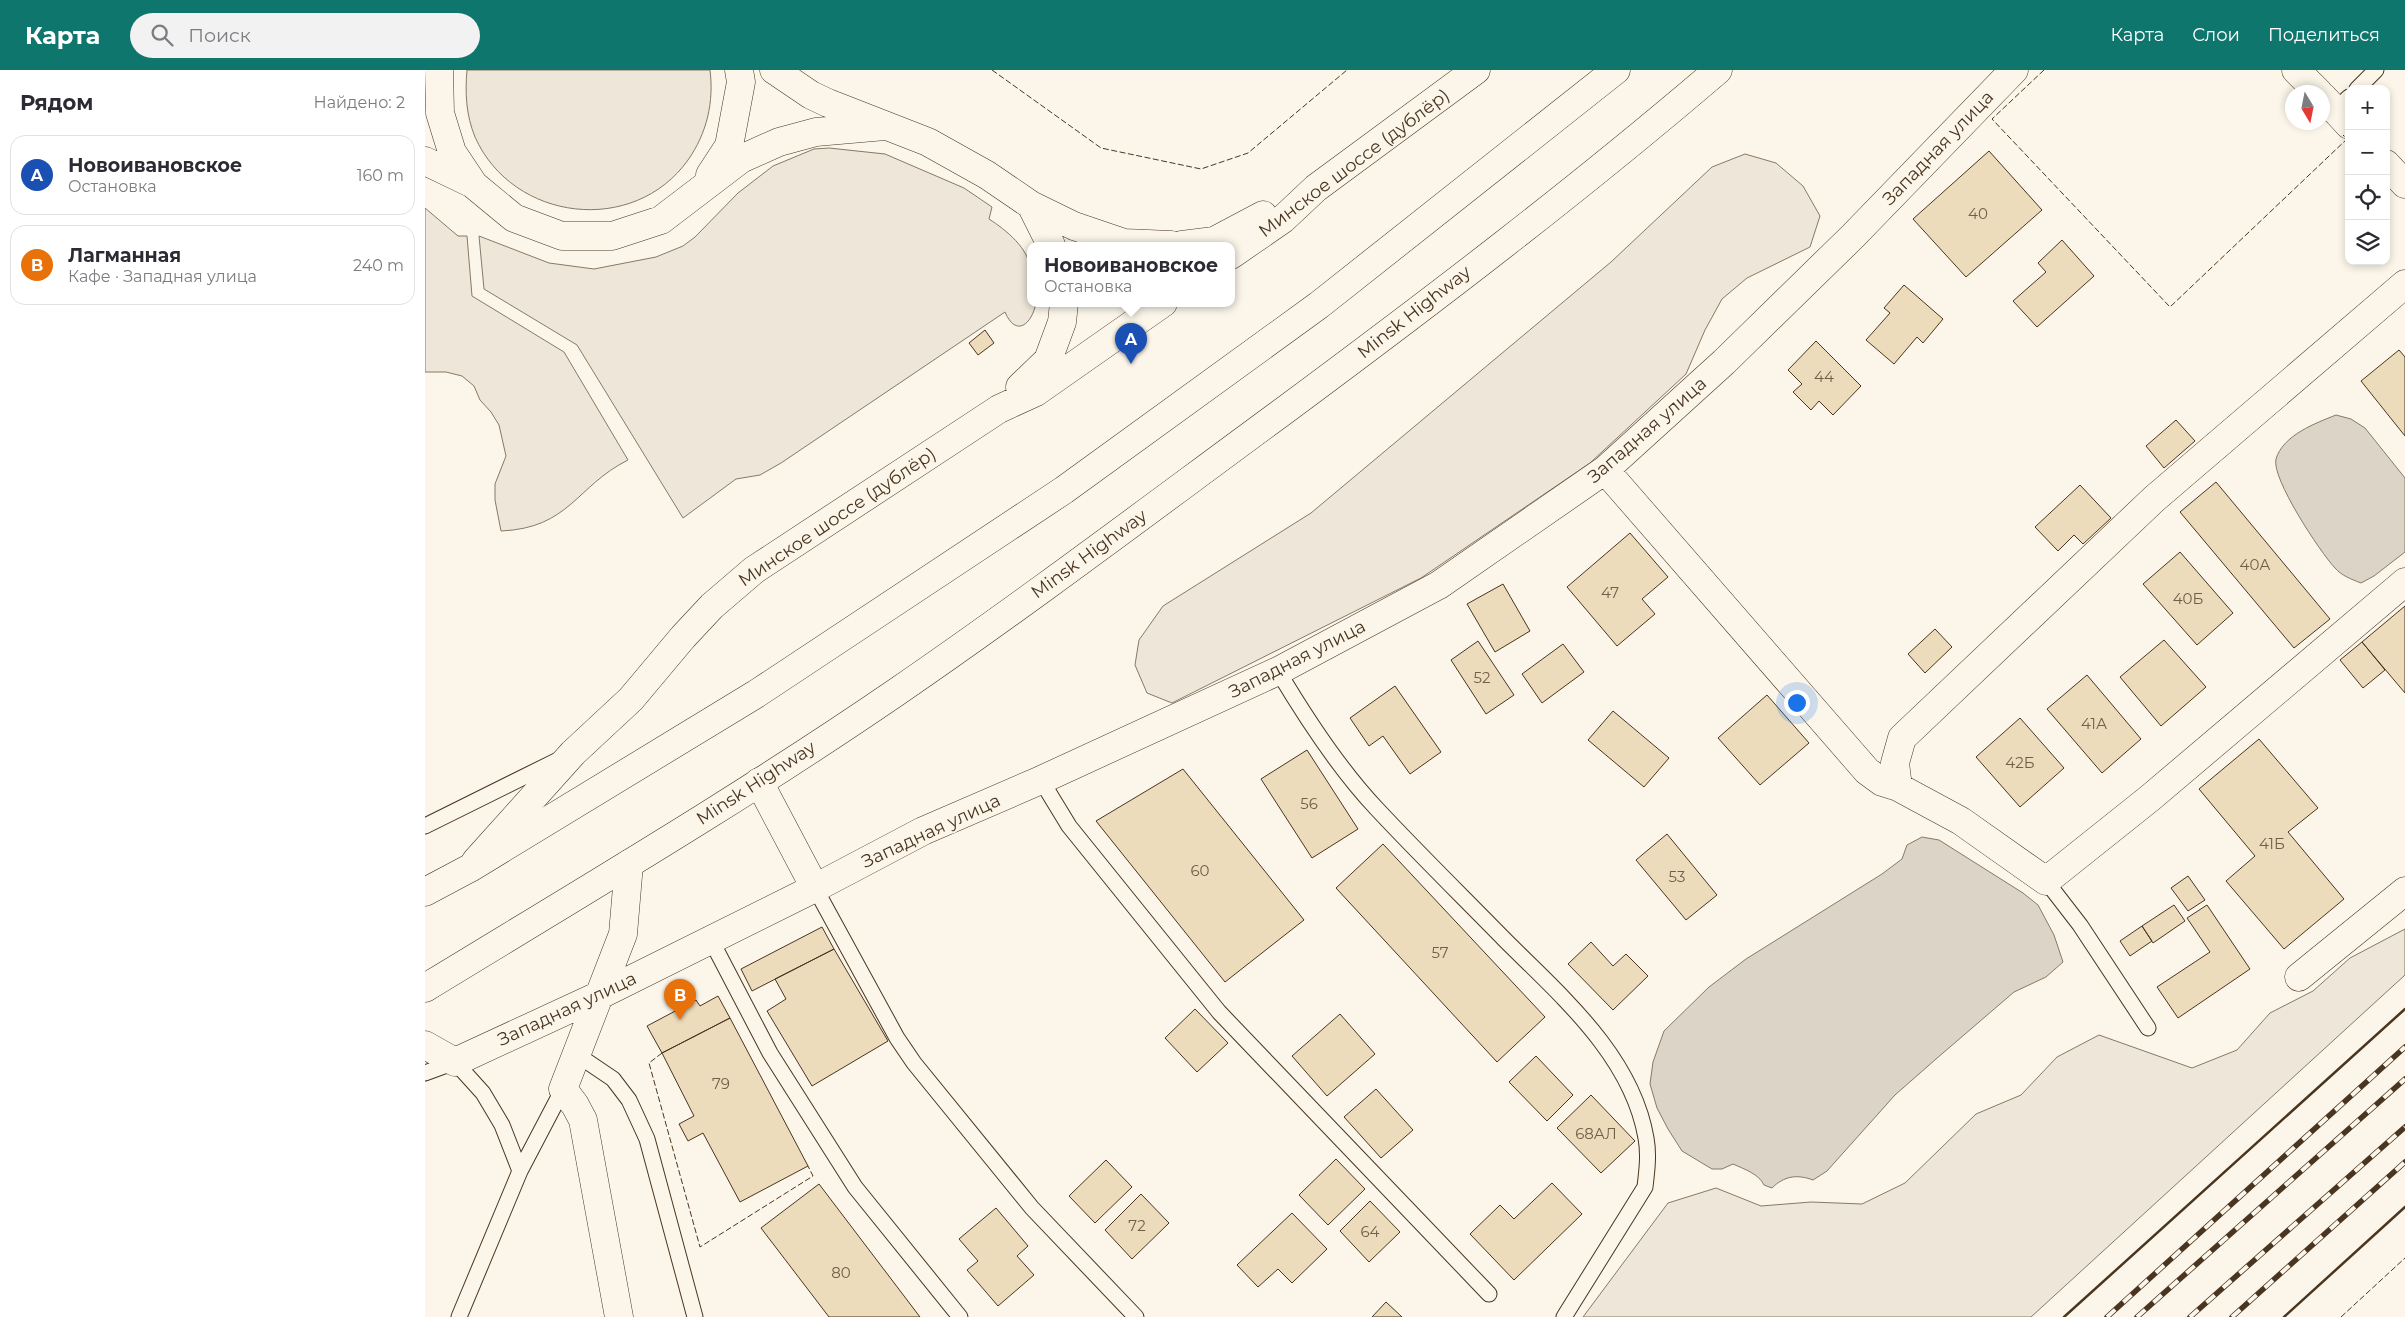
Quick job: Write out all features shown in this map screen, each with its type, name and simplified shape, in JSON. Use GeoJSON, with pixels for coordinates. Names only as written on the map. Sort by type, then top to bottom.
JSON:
{"type":"FeatureCollection","features":[{"type":"Feature","properties":{"kind":"main road"},"geometry":{"type":"LineString","coordinates":[[439,70],[440,113],[452,152],[474,185]]}},
{"type":"Feature","properties":{"kind":"main road"},"geometry":{"type":"LineString","coordinates":[[701,189],[729,146],[741,82],[739,70]]}},
{"type":"Feature","properties":{"kind":"main road"},"geometry":{"type":"LineString","coordinates":[[774,70],[811,95],[929,142],[987,175],[1031,205],[1074,226],[1121,242]]}},
{"type":"Feature","properties":{"kind":"main road","name":"Минское шоссе (дублёр)"},"geometry":{"type":"LineString","coordinates":[[1235,252],[1283,219],[1316,188],[1476,70]]}},
{"type":"Feature","properties":{"kind":"main road"},"geometry":{"type":"LineString","coordinates":[[425,892],[470,868],[756,694],[1064,490],[1319,305],[1616,70]]}},
{"type":"Feature","properties":{"kind":"main road","name":"Minsk Highway"},"geometry":{"type":"LineString","coordinates":[[425,988],[629,864],[759,782],[897,691],[1120,532],[1335,372],[1632,143],[1718,70]]}},
{"type":"Feature","properties":{"kind":"main road","name":"Западная улица"},"geometry":{"type":"LineString","coordinates":[[455,1062],[599,996],[815,888],[923,831],[1041,780],[1279,671],[1439,585],[1605,470],[1724,362],[1846,242],[2014,70]]}},
{"type":"Feature","properties":{"kind":"main road"},"geometry":{"type":"LineString","coordinates":[[2296,70],[2335,104]]}},
{"type":"Feature","properties":{"kind":"main road"},"geometry":{"type":"LineString","coordinates":[[425,161],[474,185],[514,218],[561,236],[612,236],[661,220],[741,159],[779,142],[816,132],[885,126]]}},
{"type":"Feature","properties":{"kind":"main road"},"geometry":{"type":"LineString","coordinates":[[2390,168],[2405,184]]}},
{"type":"Feature","properties":{"kind":"main road"},"geometry":{"type":"LineString","coordinates":[[1206,242],[1214,241],[1316,188]]}},
{"type":"Feature","properties":{"kind":"main road"},"geometry":{"type":"LineString","coordinates":[[1031,205],[1050,242]]}},
{"type":"Feature","properties":{"kind":"main road"},"geometry":{"type":"LineString","coordinates":[[1898,787],[1895,763],[1902,738],[2154,499],[2405,284]]}},
{"type":"Feature","properties":{"kind":"main road"},"geometry":{"type":"LineString","coordinates":[[999,409],[1048,360],[1062,322],[1063,307]]}},
{"type":"Feature","properties":{"kind":"main road","name":"Минское шоссе (дублёр)"},"geometry":{"type":"LineString","coordinates":[[470,868],[573,753],[631,699],[683,637],[712,606],[754,570],[999,409],[1036,392],[1157,307]]}},
{"type":"Feature","properties":{"kind":"main road"},"geometry":{"type":"LineString","coordinates":[[1605,470],[1867,771],[1883,782],[1898,787],[1961,820],[2046,881],[2157,792],[2405,582]]}},
{"type":"Feature","properties":{"kind":"main road"},"geometry":{"type":"LineString","coordinates":[[759,782],[815,888]]}},
{"type":"Feature","properties":{"kind":"main road"},"geometry":{"type":"LineString","coordinates":[[619,1317],[583,1120],[563,1089],[623,934],[629,864]]}},
{"type":"Feature","properties":{"kind":"main road"},"geometry":{"type":"LineString","coordinates":[[2299,977],[2405,891]]}},
{"type":"Feature","properties":{"kind":"main road"},"geometry":{"type":"LineString","coordinates":[[425,1045],[455,1062]]}},
{"type":"Feature","properties":{"kind":"lane"},"geometry":{"type":"LineString","coordinates":[[2361,85],[2376,70]]}},
{"type":"Feature","properties":{"kind":"lane"},"geometry":{"type":"LineString","coordinates":[[1279,671],[1309,723],[1375,807],[1581,1016],[1618,1067],[1634,1100],[1646,1137],[1648,1162],[1645,1186],[1564,1317]]}},
{"type":"Feature","properties":{"kind":"lane"},"geometry":{"type":"LineString","coordinates":[[425,826],[573,753]]}},
{"type":"Feature","properties":{"kind":"lane"},"geometry":{"type":"LineString","coordinates":[[1041,780],[1069,826],[1219,1012],[1489,1294]]}},
{"type":"Feature","properties":{"kind":"lane"},"geometry":{"type":"LineString","coordinates":[[2046,881],[2080,925],[2148,1028]]}},
{"type":"Feature","properties":{"kind":"lane"},"geometry":{"type":"LineString","coordinates":[[815,888],[897,1038],[914,1063],[1032,1208],[1136,1317]]}},
{"type":"Feature","properties":{"kind":"lane"},"geometry":{"type":"LineString","coordinates":[[711,940],[771,1053],[855,1187],[960,1317]]}},
{"type":"Feature","properties":{"kind":"lane"},"geometry":{"type":"LineString","coordinates":[[576,1054],[613,1079],[629,1100],[647,1139],[695,1317]]}},
{"type":"Feature","properties":{"kind":"lane"},"geometry":{"type":"LineString","coordinates":[[425,1073],[455,1062],[483,1093],[502,1125],[520,1171]]}},
{"type":"Feature","properties":{"kind":"lane"},"geometry":{"type":"LineString","coordinates":[[459,1317],[520,1171],[563,1089]]}},
{"type":"Feature","properties":{"kind":"shaded area"},"geometry":{"type":"Polygon","coordinates":[[[467,70],[710,70],[711,94],[708,117],[695,150],[665,184],[637,200],[607,209],[575,209],[545,202],[517,187],[493,166],[475,137],[470,120],[466,96],[467,70]]]}},
{"type":"Feature","properties":{"kind":"shaded area"},"geometry":{"type":"Polygon","coordinates":[[[829,148],[885,154],[964,188],[992,207],[989,219],[1016,240],[1026,255],[1027,307],[1035,307],[1034,310],[1027,322],[1019,326],[1014,325],[1009,320],[1005,312],[781,463],[760,475],[736,479],[683,518],[577,345],[484,289],[479,236],[549,263],[594,269],[656,257],[683,246],[695,237],[738,193],[773,166],[814,149],[829,148]]]}},
{"type":"Feature","properties":{"kind":"shaded area"},"geometry":{"type":"Polygon","coordinates":[[[1745,154],[1776,163],[1803,186],[1820,216],[1810,247],[1747,278],[1722,299],[1705,330],[1686,374],[1590,463],[1421,578],[1172,703],[1147,693],[1135,665],[1139,640],[1163,606],[1311,513],[1611,262],[1712,167],[1745,154]]]}},
{"type":"Feature","properties":{"kind":"shaded area"},"geometry":{"type":"Polygon","coordinates":[[[425,208],[458,236],[467,236],[472,296],[564,352],[628,460],[610,470],[571,504],[543,522],[524,528],[501,531],[495,500],[495,484],[506,456],[499,425],[480,400],[474,386],[462,376],[446,372],[425,372],[425,208]]]}},
{"type":"Feature","properties":{"kind":"shaded area"},"geometry":{"type":"Polygon","coordinates":[[[2336,415],[2351,419],[2365,428],[2405,478],[2405,552],[2374,576],[2361,583],[2341,573],[2328,560],[2298,515],[2276,468],[2276,459],[2286,443],[2301,431],[2336,415]]]}},
{"type":"Feature","properties":{"kind":"shaded area"},"geometry":{"type":"Polygon","coordinates":[[[1922,837],[1939,840],[2023,893],[2038,905],[2054,935],[2063,962],[2046,977],[2014,992],[1936,1059],[1895,1095],[1827,1171],[1813,1180],[1791,1177],[1781,1181],[1772,1188],[1764,1185],[1751,1172],[1733,1164],[1722,1169],[1712,1169],[1682,1151],[1657,1108],[1650,1084],[1653,1062],[1664,1031],[1709,987],[1746,959],[1882,874],[1902,859],[1907,845],[1922,837]]]}},
{"type":"Feature","properties":{"kind":"shaded area"},"geometry":{"type":"Polygon","coordinates":[[[2405,929],[2405,975],[2031,1317],[1583,1317],[1668,1203],[1716,1188],[1761,1206],[1811,1202],[1862,1204],[1905,1183],[1976,1114],[2021,1095],[2057,1057],[2099,1035],[2192,1068],[2237,1050],[2270,1013],[2313,991],[2350,958],[2405,929]]]}},
{"type":"Feature","properties":{"kind":"building"},"geometry":{"type":"Polygon","coordinates":[[[1989,151],[2042,210],[1966,277],[1913,219],[1989,151]]]}},
{"type":"Feature","properties":{"kind":"building"},"geometry":{"type":"Polygon","coordinates":[[[2062,240],[2094,276],[2037,327],[2013,301],[2046,272],[2038,263],[2062,240]]]}},
{"type":"Feature","properties":{"kind":"building"},"geometry":{"type":"Polygon","coordinates":[[[1904,285],[1943,319],[1923,343],[1917,337],[1894,364],[1866,340],[1890,313],[1884,308],[1904,285]]]}},
{"type":"Feature","properties":{"kind":"building"},"geometry":{"type":"Polygon","coordinates":[[[985,330],[994,343],[978,355],[969,343],[985,330]]]}},
{"type":"Feature","properties":{"kind":"building"},"geometry":{"type":"Polygon","coordinates":[[[1816,341],[1861,386],[1833,415],[1819,401],[1811,410],[1793,392],[1802,384],[1788,370],[1816,341]]]}},
{"type":"Feature","properties":{"kind":"building"},"geometry":{"type":"Polygon","coordinates":[[[2399,350],[2405,357],[2405,436],[2361,381],[2399,350]]]}},
{"type":"Feature","properties":{"kind":"building"},"geometry":{"type":"Polygon","coordinates":[[[2176,420],[2195,441],[2164,468],[2146,446],[2176,420]]]}},
{"type":"Feature","properties":{"kind":"building"},"geometry":{"type":"Polygon","coordinates":[[[2216,482],[2330,619],[2294,648],[2180,512],[2216,482]]]}},
{"type":"Feature","properties":{"kind":"building"},"geometry":{"type":"Polygon","coordinates":[[[2080,485],[2111,518],[2083,544],[2074,535],[2058,551],[2035,527],[2080,485]]]}},
{"type":"Feature","properties":{"kind":"building"},"geometry":{"type":"Polygon","coordinates":[[[1630,533],[1668,577],[1642,599],[1655,614],[1617,646],[1567,587],[1630,533]]]}},
{"type":"Feature","properties":{"kind":"building"},"geometry":{"type":"Polygon","coordinates":[[[2180,552],[2233,613],[2197,645],[2143,584],[2180,552]]]}},
{"type":"Feature","properties":{"kind":"building"},"geometry":{"type":"Polygon","coordinates":[[[1503,584],[1530,631],[1495,652],[1467,604],[1503,584]]]}},
{"type":"Feature","properties":{"kind":"building"},"geometry":{"type":"Polygon","coordinates":[[[2405,606],[2405,693],[2362,642],[2405,606]]]}},
{"type":"Feature","properties":{"kind":"building"},"geometry":{"type":"Polygon","coordinates":[[[1935,629],[1952,647],[1925,673],[1908,654],[1935,629]]]}},
{"type":"Feature","properties":{"kind":"building"},"geometry":{"type":"Polygon","coordinates":[[[2164,640],[2206,687],[2161,726],[2120,677],[2164,640]]]}},
{"type":"Feature","properties":{"kind":"building"},"geometry":{"type":"Polygon","coordinates":[[[1478,641],[1514,695],[1486,714],[1451,660],[1478,641]]]}},
{"type":"Feature","properties":{"kind":"building"},"geometry":{"type":"Polygon","coordinates":[[[2362,642],[2385,670],[2363,688],[2340,660],[2362,642]]]}},
{"type":"Feature","properties":{"kind":"building"},"geometry":{"type":"Polygon","coordinates":[[[1563,644],[1584,672],[1542,703],[1522,674],[1563,644]]]}},
{"type":"Feature","properties":{"kind":"building"},"geometry":{"type":"Polygon","coordinates":[[[2087,675],[2141,739],[2102,773],[2047,709],[2087,675]]]}},
{"type":"Feature","properties":{"kind":"building"},"geometry":{"type":"Polygon","coordinates":[[[1395,686],[1441,752],[1410,774],[1383,736],[1369,746],[1350,718],[1395,686]]]}},
{"type":"Feature","properties":{"kind":"building"},"geometry":{"type":"Polygon","coordinates":[[[1767,695],[1809,743],[1760,785],[1718,738],[1767,695]]]}},
{"type":"Feature","properties":{"kind":"building"},"geometry":{"type":"Polygon","coordinates":[[[1613,711],[1669,758],[1644,787],[1588,740],[1613,711]]]}},
{"type":"Feature","properties":{"kind":"building"},"geometry":{"type":"Polygon","coordinates":[[[2020,718],[2064,768],[2020,807],[1976,757],[2020,718]]]}},
{"type":"Feature","properties":{"kind":"building"},"geometry":{"type":"Polygon","coordinates":[[[2259,739],[2318,808],[2288,832],[2344,899],[2284,949],[2226,881],[2255,856],[2199,789],[2259,739]]]}},
{"type":"Feature","properties":{"kind":"building"},"geometry":{"type":"Polygon","coordinates":[[[1307,750],[1358,829],[1312,858],[1261,779],[1307,750]]]}},
{"type":"Feature","properties":{"kind":"building"},"geometry":{"type":"Polygon","coordinates":[[[1183,769],[1304,920],[1225,982],[1096,821],[1183,769]]]}},
{"type":"Feature","properties":{"kind":"building"},"geometry":{"type":"Polygon","coordinates":[[[1667,834],[1717,895],[1686,920],[1636,860],[1667,834]]]}},
{"type":"Feature","properties":{"kind":"building"},"geometry":{"type":"Polygon","coordinates":[[[1383,844],[1545,1017],[1497,1062],[1336,888],[1383,844]]]}},
{"type":"Feature","properties":{"kind":"building"},"geometry":{"type":"Polygon","coordinates":[[[2188,876],[2205,900],[2188,911],[2171,888],[2188,876]]]}},
{"type":"Feature","properties":{"kind":"building"},"geometry":{"type":"Polygon","coordinates":[[[2174,905],[2185,921],[2153,943],[2142,926],[2174,905]]]}},
{"type":"Feature","properties":{"kind":"building"},"geometry":{"type":"Polygon","coordinates":[[[2207,905],[2250,969],[2178,1018],[2157,987],[2210,952],[2187,918],[2207,905]]]}},
{"type":"Feature","properties":{"kind":"building"},"geometry":{"type":"Polygon","coordinates":[[[2142,926],[2152,941],[2130,956],[2120,941],[2142,926]]]}},
{"type":"Feature","properties":{"kind":"building"},"geometry":{"type":"Polygon","coordinates":[[[822,927],[834,949],[752,991],[741,969],[822,927]]]}},
{"type":"Feature","properties":{"kind":"building"},"geometry":{"type":"Polygon","coordinates":[[[1591,942],[1613,966],[1626,954],[1648,976],[1613,1010],[1568,964],[1591,942]]]}},
{"type":"Feature","properties":{"kind":"building"},"geometry":{"type":"Polygon","coordinates":[[[834,949],[888,1041],[812,1086],[767,1011],[786,999],[775,979],[834,949]]]}},
{"type":"Feature","properties":{"kind":"building"},"geometry":{"type":"Polygon","coordinates":[[[718,996],[730,1018],[662,1053],[647,1026],[696,1000],[700,1006],[718,996]]]}},
{"type":"Feature","properties":{"kind":"building"},"geometry":{"type":"Polygon","coordinates":[[[1195,1009],[1228,1043],[1197,1072],[1165,1038],[1195,1009]]]}},
{"type":"Feature","properties":{"kind":"building"},"geometry":{"type":"Polygon","coordinates":[[[1340,1014],[1375,1054],[1327,1096],[1292,1056],[1340,1014]]]}},
{"type":"Feature","properties":{"kind":"building"},"geometry":{"type":"Polygon","coordinates":[[[730,1018],[808,1166],[740,1202],[703,1133],[688,1141],[679,1124],[694,1116],[662,1053],[730,1018]]]}},
{"type":"Feature","properties":{"kind":"building"},"geometry":{"type":"Polygon","coordinates":[[[1536,1056],[1573,1095],[1547,1121],[1509,1082],[1536,1056]]]}},
{"type":"Feature","properties":{"kind":"building"},"geometry":{"type":"Polygon","coordinates":[[[1376,1089],[1413,1130],[1381,1158],[1344,1117],[1376,1089]]]}},
{"type":"Feature","properties":{"kind":"building"},"geometry":{"type":"Polygon","coordinates":[[[1591,1095],[1635,1141],[1601,1173],[1557,1128],[1591,1095]]]}},
{"type":"Feature","properties":{"kind":"building"},"geometry":{"type":"Polygon","coordinates":[[[1336,1159],[1365,1189],[1328,1225],[1299,1195],[1336,1159]]]}},
{"type":"Feature","properties":{"kind":"building"},"geometry":{"type":"Polygon","coordinates":[[[1106,1160],[1132,1187],[1095,1223],[1069,1196],[1106,1160]]]}},
{"type":"Feature","properties":{"kind":"building"},"geometry":{"type":"Polygon","coordinates":[[[1552,1183],[1582,1214],[1514,1280],[1470,1234],[1500,1205],[1514,1219],[1552,1183]]]}},
{"type":"Feature","properties":{"kind":"building"},"geometry":{"type":"Polygon","coordinates":[[[819,1184],[920,1317],[829,1317],[761,1228],[819,1184]]]}},
{"type":"Feature","properties":{"kind":"building"},"geometry":{"type":"Polygon","coordinates":[[[1141,1194],[1169,1223],[1132,1259],[1105,1230],[1141,1194]]]}},
{"type":"Feature","properties":{"kind":"building"},"geometry":{"type":"Polygon","coordinates":[[[1370,1201],[1400,1232],[1369,1262],[1340,1231],[1370,1201]]]}},
{"type":"Feature","properties":{"kind":"building"},"geometry":{"type":"Polygon","coordinates":[[[996,1208],[1028,1246],[1017,1256],[1034,1275],[998,1306],[967,1270],[978,1261],[959,1239],[996,1208]]]}},
{"type":"Feature","properties":{"kind":"building"},"geometry":{"type":"Polygon","coordinates":[[[1292,1213],[1327,1249],[1292,1283],[1278,1269],[1258,1287],[1237,1265],[1292,1213]]]}},
{"type":"Feature","properties":{"kind":"building"},"geometry":{"type":"Polygon","coordinates":[[[1386,1302],[1402,1317],[1372,1317],[1386,1302]]]}},
{"type":"Feature","properties":{"kind":"railway"},"geometry":{"type":"LineString","coordinates":[[2107,1317],[2405,1047]]}},
{"type":"Feature","properties":{"kind":"railway"},"geometry":{"type":"LineString","coordinates":[[2137,1317],[2405,1079]]}},
{"type":"Feature","properties":{"kind":"railway"},"geometry":{"type":"LineString","coordinates":[[2190,1317],[2405,1127]]}},
{"type":"Feature","properties":{"kind":"railway"},"geometry":{"type":"LineString","coordinates":[[2232,1317],[2405,1162]]}},
{"type":"Feature","properties":{"kind":"fence"},"geometry":{"type":"LineString","coordinates":[[992,70],[1101,148],[1201,169],[1248,153],[1347,70]]}},
{"type":"Feature","properties":{"kind":"fence"},"geometry":{"type":"LineString","coordinates":[[2044,70],[1992,119],[2170,307],[2347,139],[2343,135]]}},
{"type":"Feature","properties":{"kind":"fence"},"geometry":{"type":"LineString","coordinates":[[662,1053],[649,1063],[700,1247],[813,1176],[808,1166]]}},
{"type":"Feature","properties":{"kind":"fence"},"geometry":{"type":"LineString","coordinates":[[2341,1317],[2405,1258]]}},
{"type":"Feature","properties":{"kind":"wall"},"geometry":{"type":"LineString","coordinates":[[2064,1317],[2405,1009]]}},
{"type":"Feature","properties":{"kind":"wall"},"geometry":{"type":"LineString","coordinates":[[2284,1317],[2405,1207]]}},
{"type":"Feature","properties":{"kind":"place","name":"Новоивановское"},"geometry":{"type":"Point","coordinates":[1131,364]}},
{"type":"Feature","properties":{"kind":"place","name":"Лагманная"},"geometry":{"type":"Point","coordinates":[680,1020]}}]}
